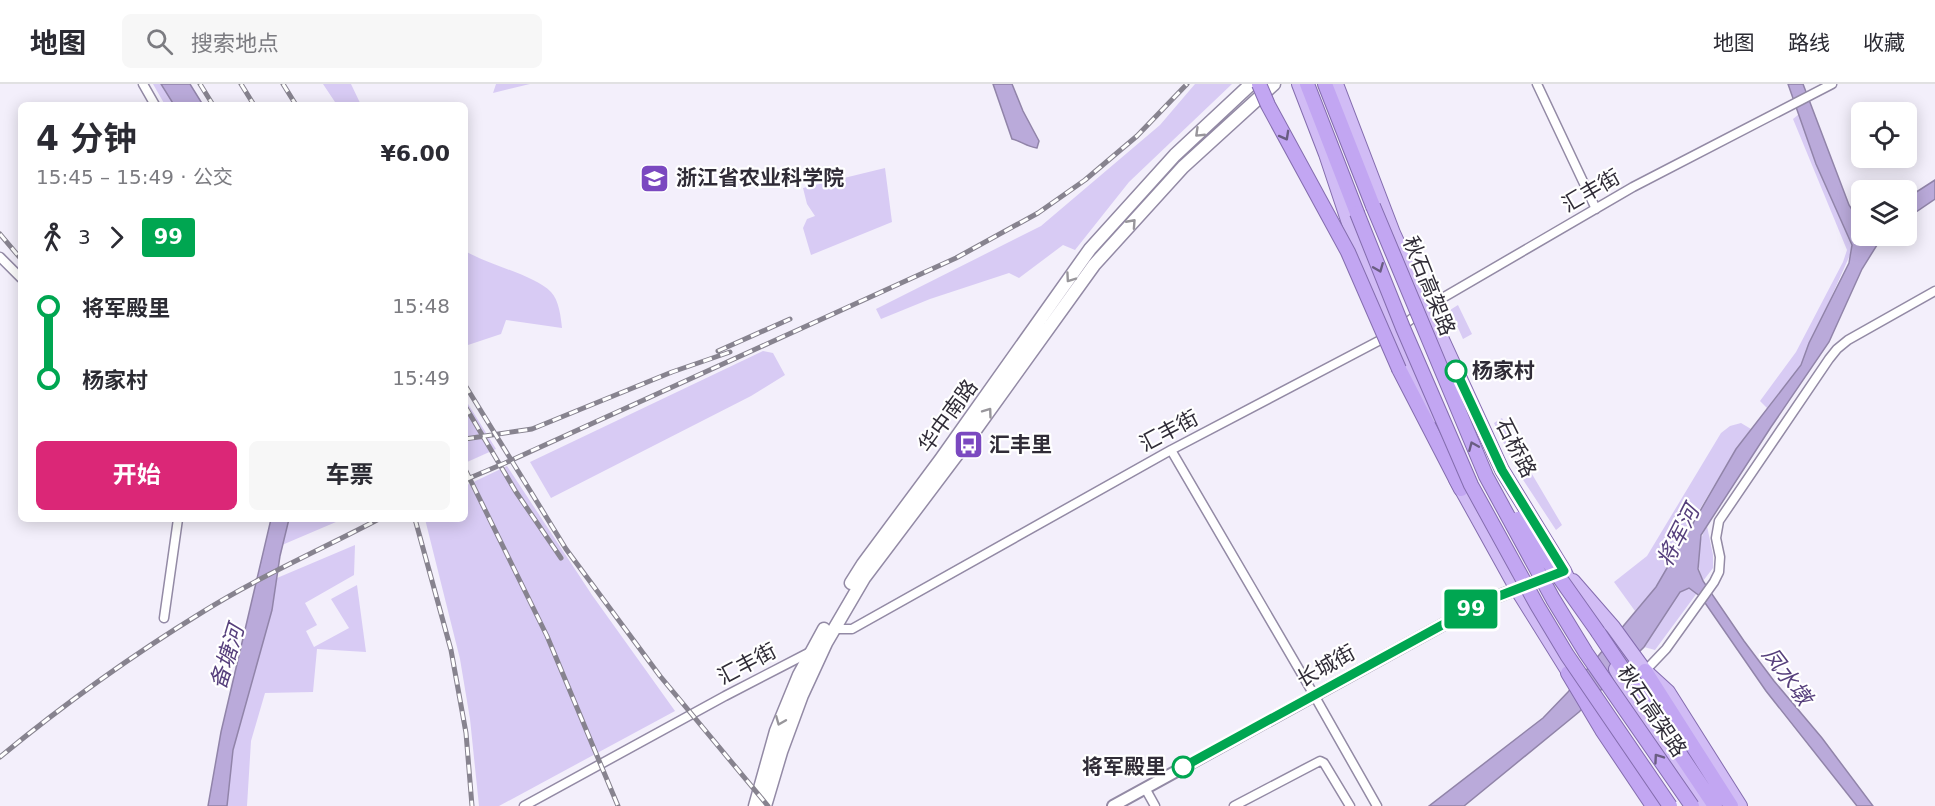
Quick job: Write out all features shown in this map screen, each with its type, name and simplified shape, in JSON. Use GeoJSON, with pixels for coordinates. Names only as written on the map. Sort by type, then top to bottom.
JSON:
{"type":"FeatureCollection","features":[{"type":"Feature","properties":{"kind":"highway"},"geometry":{"type":"LineString","coordinates":[[1259,84],[1268,105],[1348,252],[1400,369],[1461,489]]}},
{"type":"Feature","properties":{"kind":"highway","name":"秋石高架路"},"geometry":{"type":"LineString","coordinates":[[1307,84],[1403,328],[1471,485],[1567,655],[1670,806]]}},
{"type":"Feature","properties":{"kind":"highway","name":"秋石高架路"},"geometry":{"type":"LineString","coordinates":[[1325,84],[1416,312],[1486,476],[1553,599],[1581,644],[1692,806]]}},
{"type":"Feature","properties":{"kind":"highway"},"geometry":{"type":"LineString","coordinates":[[1486,476],[1592,623],[1715,806]]}},
{"type":"Feature","properties":{"kind":"highway"},"geometry":{"type":"LineString","coordinates":[[1570,676],[1653,806]]}},
{"type":"Feature","properties":{"kind":"highway"},"geometry":{"type":"LineString","coordinates":[[1648,676],[1731,806]]}},
{"type":"Feature","properties":{"kind":"main road","name":"华中南路"},"geometry":{"type":"LineString","coordinates":[[765,806],[780,752],[801,695],[833,629],[864,578],[971,436],[1094,265],[1183,167],[1274,84]]}},
{"type":"Feature","properties":{"kind":"main road"},"geometry":{"type":"LineString","coordinates":[[1299,84],[1326,154],[1357,247],[1461,489],[1517,589],[1570,676]]}},
{"type":"Feature","properties":{"kind":"main road","name":"石桥路"},"geometry":{"type":"LineString","coordinates":[[1336,84],[1394,233],[1502,470],[1564,571],[1597,637],[1630,695],[1706,806]]}},
{"type":"Feature","properties":{"kind":"main road","name":"华中南路"},"geometry":{"type":"LineString","coordinates":[[755,806],[776,731],[799,675],[863,564],[941,459],[1090,249],[1175,155],[1246,88]]}},
{"type":"Feature","properties":{"kind":"main road"},"geometry":{"type":"LineString","coordinates":[[1564,571],[1612,627],[1648,676],[1668,692],[1740,806]]}},
{"type":"Feature","properties":{"kind":"main road"},"geometry":{"type":"LineString","coordinates":[[1593,711],[1662,806]]}},
{"type":"Feature","properties":{"kind":"street"},"geometry":{"type":"LineString","coordinates":[[143,84],[153,102]]}},
{"type":"Feature","properties":{"kind":"street"},"geometry":{"type":"LineString","coordinates":[[1537,84],[1596,209]]}},
{"type":"Feature","properties":{"kind":"street","name":"汇丰街"},"geometry":{"type":"LineString","coordinates":[[524,806],[812,650],[833,629],[852,628],[1171,450],[1394,333],[1427,307],[1596,209],[1832,84]]}},
{"type":"Feature","properties":{"kind":"street"},"geometry":{"type":"LineString","coordinates":[[0,257],[18,275]]}},
{"type":"Feature","properties":{"kind":"street"},"geometry":{"type":"LineString","coordinates":[[1648,676],[1719,572],[1720,557],[1716,538],[1719,521],[1829,359],[1848,340],[1935,291]]}},
{"type":"Feature","properties":{"kind":"street"},"geometry":{"type":"LineString","coordinates":[[1171,450],[1377,806]]}},
{"type":"Feature","properties":{"kind":"street"},"geometry":{"type":"LineString","coordinates":[[164,618],[178,522]]}},
{"type":"Feature","properties":{"kind":"street","name":"长城街"},"geometry":{"type":"LineString","coordinates":[[1113,806],[1486,601],[1564,571]]}},
{"type":"Feature","properties":{"kind":"street"},"geometry":{"type":"LineString","coordinates":[[1234,806],[1320,761],[1324,763],[1350,806]]}},
{"type":"Feature","properties":{"kind":"street"},"geometry":{"type":"LineString","coordinates":[[1145,788],[1155,806]]}},
{"type":"Feature","properties":{"kind":"shaded area"},"geometry":{"type":"Polygon","coordinates":[[[153,84],[161,84],[172,102],[163,102],[153,84]]]}},
{"type":"Feature","properties":{"kind":"shaded area"},"geometry":{"type":"Polygon","coordinates":[[[161,84],[190,84],[201,102],[172,102],[161,84]]]}},
{"type":"Feature","properties":{"kind":"shaded area"},"geometry":{"type":"Polygon","coordinates":[[[323,84],[351,84],[360,102],[335,102],[323,84]]]}},
{"type":"Feature","properties":{"kind":"shaded area"},"geometry":{"type":"Polygon","coordinates":[[[496,84],[530,84],[493,93],[496,84]]]}},
{"type":"Feature","properties":{"kind":"shaded area"},"geometry":{"type":"Polygon","coordinates":[[[993,84],[1012,84],[1039,141],[1037,148],[1012,139],[993,84]]]}},
{"type":"Feature","properties":{"kind":"shaded area"},"geometry":{"type":"Polygon","coordinates":[[[1195,84],[1232,84],[1129,182],[1075,250],[1063,245],[1019,278],[1009,273],[930,299],[881,319],[876,309],[1041,226],[1160,125],[1195,84]]]}},
{"type":"Feature","properties":{"kind":"shaded area"},"geometry":{"type":"Polygon","coordinates":[[[1788,84],[1803,84],[1851,208],[1851,243],[1816,164],[1788,84]]]}},
{"type":"Feature","properties":{"kind":"shaded area"},"geometry":{"type":"Polygon","coordinates":[[[1799,114],[1816,164],[1852,246],[1850,255],[1801,365],[1767,408],[1760,401],[1796,352],[1847,250],[1793,119],[1799,114]]]}},
{"type":"Feature","properties":{"kind":"shaded area"},"geometry":{"type":"Polygon","coordinates":[[[885,168],[892,222],[811,255],[803,228],[807,219],[815,216],[807,204],[803,188],[885,168]]]}},
{"type":"Feature","properties":{"kind":"shaded area"},"geometry":{"type":"Polygon","coordinates":[[[1935,180],[1935,199],[1917,211],[1917,192],[1935,180]]]}},
{"type":"Feature","properties":{"kind":"shaded area"},"geometry":{"type":"Polygon","coordinates":[[[1852,246],[1876,246],[1862,269],[1829,342],[1701,535],[1698,569],[1703,581],[1744,641],[1873,806],[1857,806],[1766,691],[1701,597],[1689,588],[1680,592],[1644,647],[1579,712],[1464,806],[1429,806],[1543,718],[1568,692],[1656,587],[1736,449],[1801,365],[1809,343],[1849,263],[1852,246]]]}},
{"type":"Feature","properties":{"kind":"shaded area"},"geometry":{"type":"Polygon","coordinates":[[[468,252],[534,280],[551,292],[556,300],[562,328],[506,320],[501,334],[468,345],[468,252]]]}},
{"type":"Feature","properties":{"kind":"shaded area"},"geometry":{"type":"Polygon","coordinates":[[[1458,305],[1472,334],[1463,339],[1450,310],[1458,305]]]}},
{"type":"Feature","properties":{"kind":"shaded area"},"geometry":{"type":"Polygon","coordinates":[[[763,351],[773,353],[785,375],[751,396],[551,498],[530,462],[763,351]]]}},
{"type":"Feature","properties":{"kind":"shaded area"},"geometry":{"type":"Polygon","coordinates":[[[468,404],[496,449],[468,462],[468,404]]]}},
{"type":"Feature","properties":{"kind":"shaded area"},"geometry":{"type":"Polygon","coordinates":[[[1502,418],[1512,440],[1562,525],[1556,530],[1518,472],[1494,423],[1502,418]]]}},
{"type":"Feature","properties":{"kind":"shaded area"},"geometry":{"type":"Polygon","coordinates":[[[1741,423],[1751,429],[1736,449],[1656,587],[1635,611],[1614,582],[1647,556],[1721,433],[1730,426],[1741,423]]]}},
{"type":"Feature","properties":{"kind":"shaded area"},"geometry":{"type":"Polygon","coordinates":[[[507,466],[592,595],[675,711],[499,806],[479,806],[470,719],[460,659],[426,522],[468,522],[468,485],[507,466]]]}},
{"type":"Feature","properties":{"kind":"shaded area"},"geometry":{"type":"Polygon","coordinates":[[[270,522],[288,522],[280,556],[272,610],[233,750],[227,806],[208,806],[221,732],[270,522]]]}},
{"type":"Feature","properties":{"kind":"shaded area"},"geometry":{"type":"Polygon","coordinates":[[[288,522],[336,522],[282,545],[288,522]]]}},
{"type":"Feature","properties":{"kind":"shaded area"},"geometry":{"type":"Polygon","coordinates":[[[1707,526],[1713,555],[1713,568],[1703,581],[1698,553],[1707,526]]]}},
{"type":"Feature","properties":{"kind":"shaded area"},"geometry":{"type":"Polygon","coordinates":[[[355,545],[354,575],[305,603],[317,625],[306,631],[314,647],[349,628],[331,599],[357,585],[366,652],[317,649],[313,692],[265,693],[251,741],[247,806],[227,806],[233,750],[272,610],[277,578],[355,545]]]}},
{"type":"Feature","properties":{"kind":"shaded area"},"geometry":{"type":"Polygon","coordinates":[[[1689,587],[1697,593],[1655,650],[1644,647],[1680,592],[1689,587]]]}},
{"type":"Feature","properties":{"kind":"railway"},"geometry":{"type":"LineString","coordinates":[[200,84],[211,102]]}},
{"type":"Feature","properties":{"kind":"railway"},"geometry":{"type":"LineString","coordinates":[[241,84],[252,102]]}},
{"type":"Feature","properties":{"kind":"railway"},"geometry":{"type":"LineString","coordinates":[[283,84],[294,102]]}},
{"type":"Feature","properties":{"kind":"railway"},"geometry":{"type":"LineString","coordinates":[[468,479],[956,258],[1038,213],[1085,180],[1137,136],[1187,84]]}},
{"type":"Feature","properties":{"kind":"railway"},"geometry":{"type":"LineString","coordinates":[[0,234],[18,255]]}},
{"type":"Feature","properties":{"kind":"railway"},"geometry":{"type":"LineString","coordinates":[[718,351],[790,319]]}},
{"type":"Feature","properties":{"kind":"railway"},"geometry":{"type":"LineString","coordinates":[[468,439],[532,429],[672,372],[730,352]]}},
{"type":"Feature","properties":{"kind":"railway"},"geometry":{"type":"LineString","coordinates":[[468,390],[566,549],[660,676],[768,806]]}},
{"type":"Feature","properties":{"kind":"railway"},"geometry":{"type":"LineString","coordinates":[[468,411],[516,492],[561,558]]}},
{"type":"Feature","properties":{"kind":"railway"},"geometry":{"type":"LineString","coordinates":[[468,475],[547,636],[618,806]]}},
{"type":"Feature","properties":{"kind":"railway"},"geometry":{"type":"LineString","coordinates":[[0,757],[98,682],[175,629],[245,587],[373,522]]}},
{"type":"Feature","properties":{"kind":"railway"},"geometry":{"type":"LineString","coordinates":[[416,522],[451,650],[466,733],[472,806]]}},
{"type":"Feature","properties":{"kind":"bus line","name":"99"},"geometry":{"type":"LineString","coordinates":[[1183,767],[1486,601],[1564,571],[1502,470],[1456,371]]}},
{"type":"Feature","properties":{"kind":"place","name":"浙江省农业科学院"},"geometry":{"type":"Point","coordinates":[655,178]}},
{"type":"Feature","properties":{"kind":"place","name":"杨家村"},"geometry":{"type":"Point","coordinates":[1456,371]}},
{"type":"Feature","properties":{"kind":"place","name":"汇丰里"},"geometry":{"type":"Point","coordinates":[968,445]}},
{"type":"Feature","properties":{"kind":"place","name":"将军殿里"},"geometry":{"type":"Point","coordinates":[1183,767]}},
{"type":"Feature","properties":{"kind":"water label","name":"将军河"},"geometry":{"type":"Point","coordinates":[1678,536]}},
{"type":"Feature","properties":{"kind":"water label","name":"备塘河"},"geometry":{"type":"Point","coordinates":[227,657]}},
{"type":"Feature","properties":{"kind":"water label","name":"凤水墩"},"geometry":{"type":"Point","coordinates":[1787,676]}}]}
